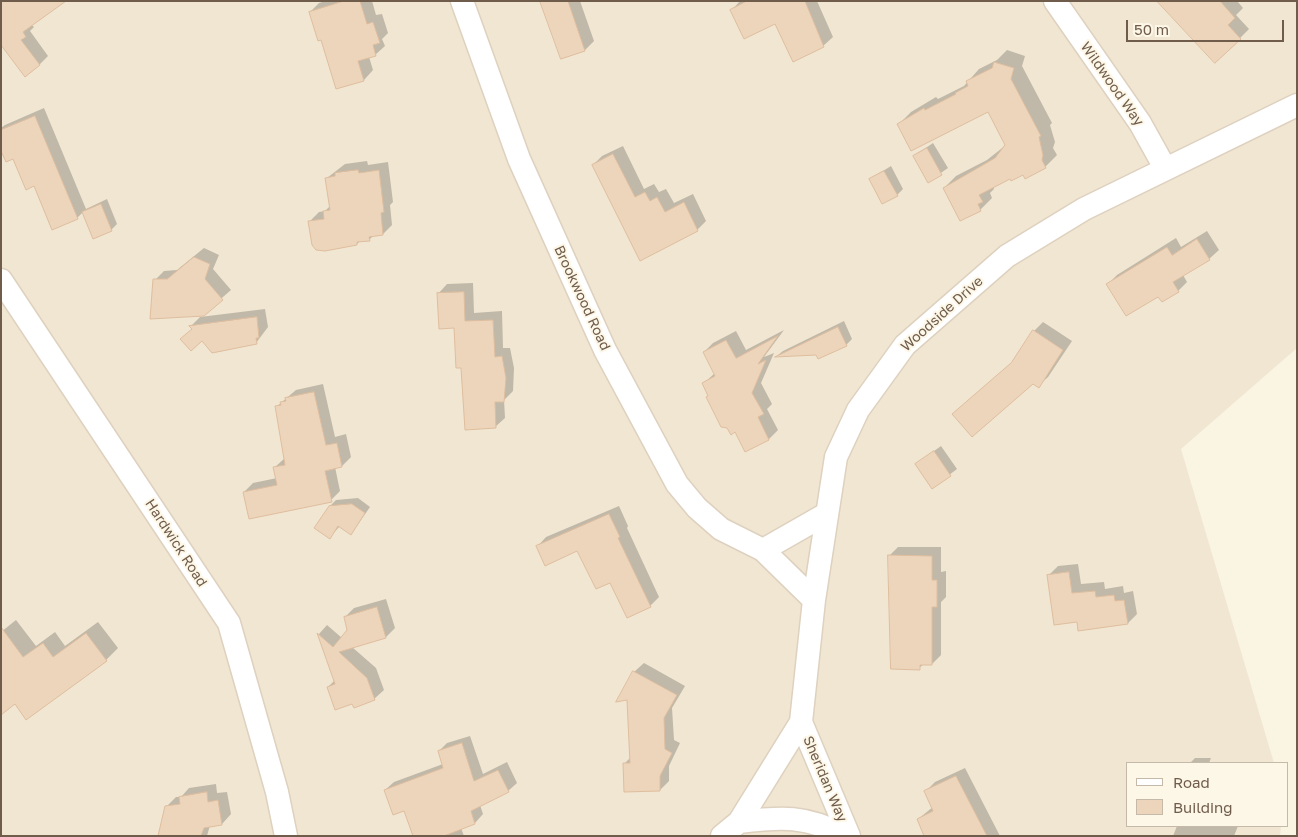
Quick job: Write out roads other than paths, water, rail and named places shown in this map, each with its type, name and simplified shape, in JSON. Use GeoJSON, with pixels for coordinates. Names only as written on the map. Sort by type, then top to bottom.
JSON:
{"type":"FeatureCollection","features":[{"type":"Feature","properties":{"kind":"street","name":"Brookwood Road"},"geometry":{"type":"LineString","coordinates":[[462,1],[519,159],[605,350],[678,484],[697,508],[721,530],[763,550],[814,600]]}},
{"type":"Feature","properties":{"kind":"street","name":"Wildwood Way"},"geometry":{"type":"LineString","coordinates":[[1055,1],[1140,123],[1166,168]]}},
{"type":"Feature","properties":{"kind":"street","name":"Woodside Drive"},"geometry":{"type":"LineString","coordinates":[[722,836],[739,822],[801,722],[814,600],[836,458],[858,410],[905,345],[1007,256],[1084,209],[1297,105]]}},
{"type":"Feature","properties":{"kind":"street","name":"Hardwick Road"},"geometry":{"type":"LineString","coordinates":[[1,280],[229,623],[277,792],[286,836]]}},
{"type":"Feature","properties":{"kind":"street"},"geometry":{"type":"LineString","coordinates":[[763,550],[826,514]]}},
{"type":"Feature","properties":{"kind":"street","name":"Sheridan Way"},"geometry":{"type":"LineString","coordinates":[[801,722],[849,836]]}},
{"type":"Feature","properties":{"kind":"street"},"geometry":{"type":"LineString","coordinates":[[739,822],[785,817],[822,824],[845,836]]}}]}
